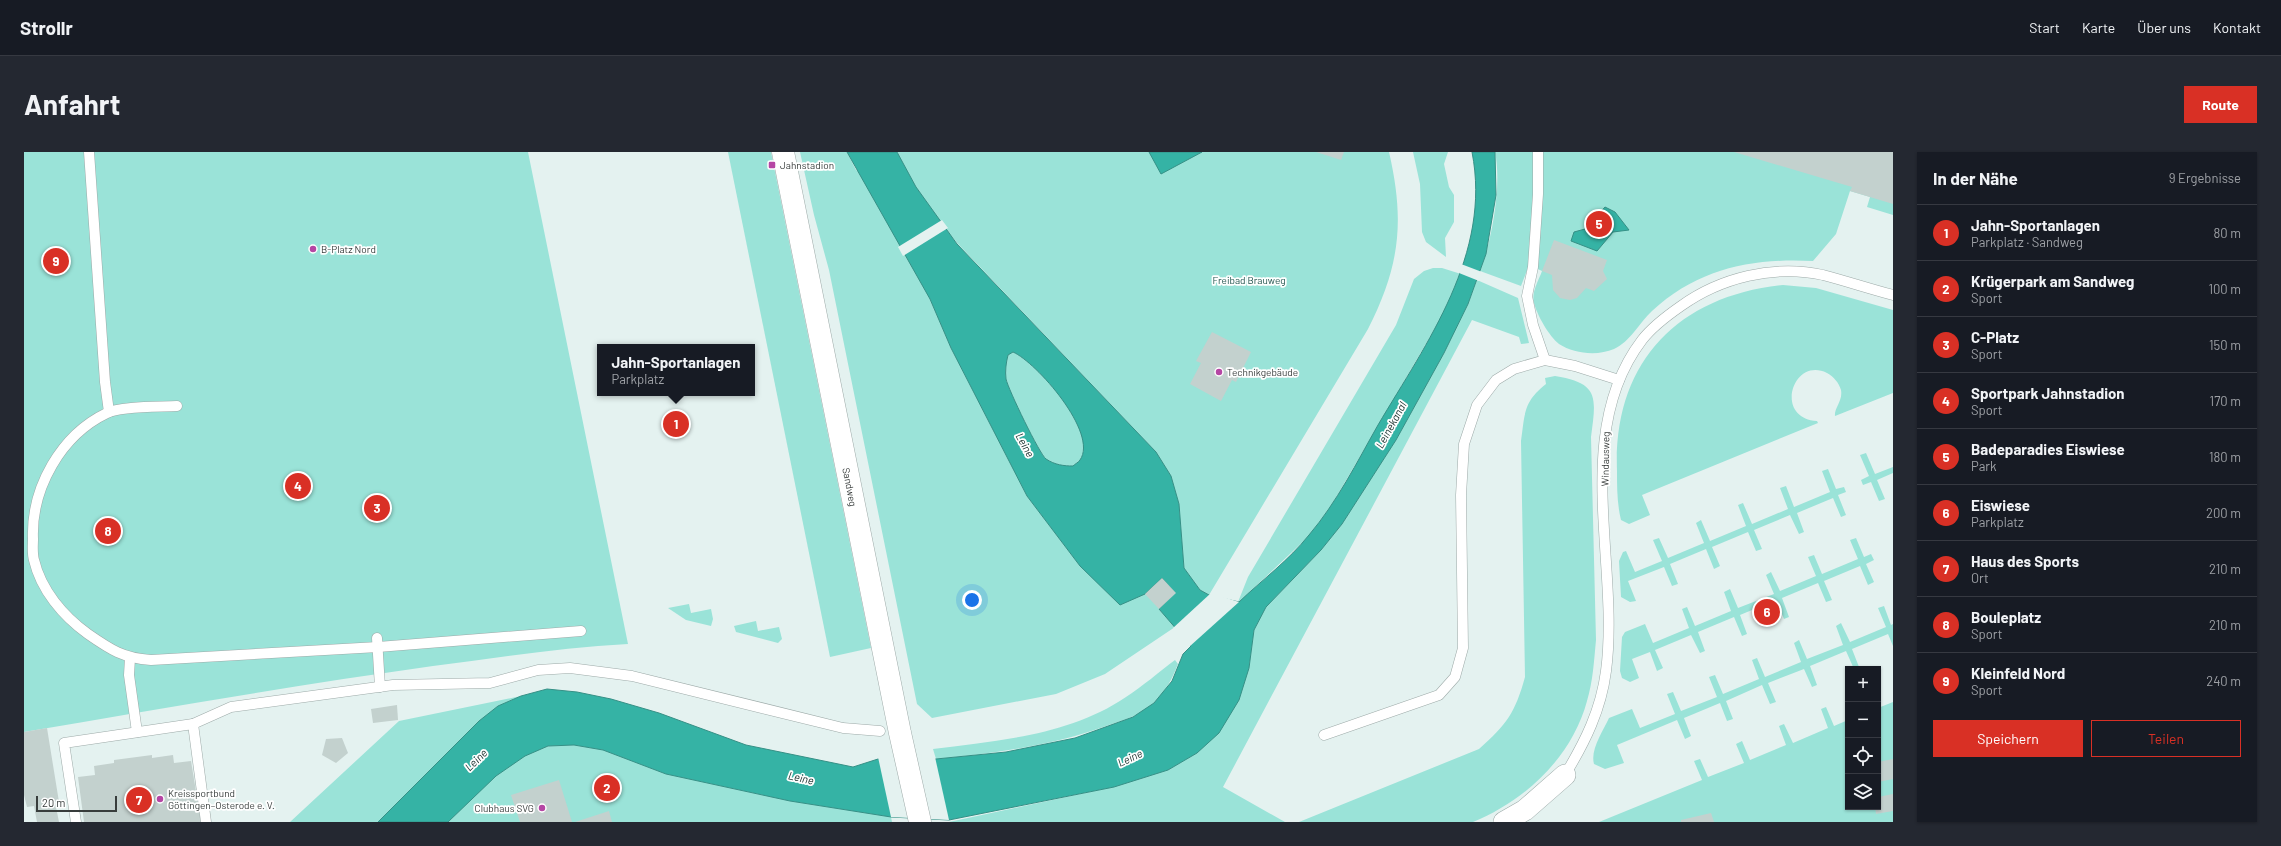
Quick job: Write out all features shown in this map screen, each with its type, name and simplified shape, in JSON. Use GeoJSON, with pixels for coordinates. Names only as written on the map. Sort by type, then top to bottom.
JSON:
{"type":"FeatureCollection","features":[{"type":"Feature","properties":{"kind":"street","name":"Sandweg"},"geometry":{"type":"LineString","coordinates":[[783,152],[904,751],[920,820]]}},
{"type":"Feature","properties":{"kind":"street","name":"Windausweg"},"geometry":{"type":"LineString","coordinates":[[1504,822],[1525,810],[1565,775]]}},
{"type":"Feature","properties":{"kind":"lane"},"geometry":{"type":"LineString","coordinates":[[89,152],[105,382],[109,412]]}},
{"type":"Feature","properties":{"kind":"lane"},"geometry":{"type":"LineString","coordinates":[[1538,152],[1538,194],[1533,267],[1527,296],[1533,325],[1545,360]]}},
{"type":"Feature","properties":{"kind":"lane","name":"Windausweg"},"geometry":{"type":"LineString","coordinates":[[1565,775],[1590,730],[1598,709],[1606,672],[1609,625],[1604,469],[1605,430],[1619,380],[1643,338],[1668,315],[1695,296],[1723,283],[1755,274],[1786,271],[1821,274],[1893,295]]}},
{"type":"Feature","properties":{"kind":"lane"},"geometry":{"type":"LineString","coordinates":[[1324,735],[1439,695],[1455,677],[1463,648],[1461,495],[1464,444],[1477,405],[1496,380],[1514,369],[1545,360],[1575,366],[1619,380]]}},
{"type":"Feature","properties":{"kind":"lane"},"geometry":{"type":"LineString","coordinates":[[176,406],[109,412],[86,425],[73,437],[48,473],[38,496],[32,523],[33,559],[46,589],[63,612],[105,645],[130,658],[151,660],[195,658],[377,643],[581,631]]}},
{"type":"Feature","properties":{"kind":"lane"},"geometry":{"type":"LineString","coordinates":[[377,643],[380,686]]}},
{"type":"Feature","properties":{"kind":"lane"},"geometry":{"type":"LineString","coordinates":[[130,658],[129,675],[137,732]]}},
{"type":"Feature","properties":{"kind":"lane"},"geometry":{"type":"LineString","coordinates":[[76,822],[64,743],[193,724],[231,707],[380,686],[490,683],[538,670],[570,668],[632,676],[843,728],[880,731]]}},
{"type":"Feature","properties":{"kind":"lane"},"geometry":{"type":"LineString","coordinates":[[193,724],[206,822]]}},
{"type":"Feature","properties":{"kind":"green space"},"geometry":{"type":"Polygon","coordinates":[[[24,152],[528,152],[628,644],[555,650],[382,673],[24,732],[24,152]]]}},
{"type":"Feature","properties":{"kind":"green space"},"geometry":{"type":"Polygon","coordinates":[[[728,152],[771,152],[871,648],[830,657],[728,152]]]}},
{"type":"Feature","properties":{"kind":"green space","name":"Freibad Brauweg"},"geometry":{"type":"Polygon","coordinates":[[[800,152],[847,152],[856,170],[940,221],[916,187],[897,152],[1389,152],[1397,200],[1398,222],[1393,264],[1379,306],[1368,329],[1209,595],[1200,590],[1184,568],[1179,504],[1171,476],[1156,452],[957,243],[946,229],[930,299],[951,348],[1027,496],[1080,566],[1145,594],[1162,578],[1176,593],[1159,609],[1175,627],[1105,674],[1056,694],[932,718],[917,704],[829,270],[814,215],[800,152]]]}},
{"type":"Feature","properties":{"kind":"green space"},"geometry":{"type":"Polygon","coordinates":[[[1413,152],[1448,152],[1444,164],[1449,187],[1454,195],[1454,222],[1445,238],[1446,257],[1426,242],[1422,232],[1420,184],[1413,152]]]}},
{"type":"Feature","properties":{"kind":"green space"},"geometry":{"type":"Polygon","coordinates":[[[1495,152],[1893,152],[1893,215],[1867,207],[1870,197],[1850,191],[1836,234],[1813,261],[1748,264],[1708,275],[1670,296],[1652,311],[1630,337],[1620,346],[1601,353],[1579,352],[1559,344],[1547,331],[1538,313],[1533,299],[1542,271],[1529,265],[1521,286],[1480,271],[1495,212],[1497,165],[1495,152]]]}},
{"type":"Feature","properties":{"kind":"green space"},"geometry":{"type":"Polygon","coordinates":[[[1433,268],[1442,268],[1461,274],[1444,313],[1331,506],[1309,536],[1238,602],[1248,577],[1396,325],[1414,279],[1424,271],[1433,268]]]}},
{"type":"Feature","properties":{"kind":"green space"},"geometry":{"type":"Polygon","coordinates":[[[1477,280],[1518,298],[1529,343],[1521,344],[1519,337],[1472,320],[1223,787],[1285,822],[949,822],[1113,787],[1168,770],[1197,753],[1249,668],[1254,630],[1266,607],[1321,550],[1342,524],[1396,440],[1444,353],[1468,304],[1477,280]]]}},
{"type":"Feature","properties":{"kind":"green space"},"geometry":{"type":"Polygon","coordinates":[[[1783,285],[1816,288],[1893,310],[1893,393],[1835,416],[1841,394],[1838,383],[1827,373],[1815,370],[1805,373],[1797,380],[1793,390],[1792,400],[1795,410],[1803,417],[1817,421],[1818,423],[1642,495],[1650,515],[1629,524],[1621,520],[1617,489],[1619,432],[1626,398],[1640,368],[1659,342],[1683,320],[1712,304],[1745,292],[1783,285]]]}},
{"type":"Feature","properties":{"kind":"green space"},"geometry":{"type":"Polygon","coordinates":[[[1013,352],[1036,369],[1049,383],[1073,417],[1081,433],[1084,448],[1079,462],[1073,466],[1060,465],[1046,459],[1031,435],[1006,379],[1008,355],[1013,352]]]}},
{"type":"Feature","properties":{"kind":"green space"},"geometry":{"type":"Polygon","coordinates":[[[1555,376],[1580,383],[1592,394],[1594,402],[1591,437],[1596,640],[1591,686],[1580,721],[1570,741],[1544,775],[1528,789],[1511,802],[1473,822],[1299,822],[1479,749],[1497,732],[1509,717],[1518,700],[1525,677],[1521,441],[1526,409],[1529,403],[1538,391],[1546,384],[1545,378],[1555,376]]]}},
{"type":"Feature","properties":{"kind":"green space"},"geometry":{"type":"Polygon","coordinates":[[[1866,453],[1875,474],[1893,467],[1893,473],[1877,480],[1885,499],[1879,501],[1871,482],[1863,485],[1861,480],[1869,476],[1860,455],[1866,453]]]}},
{"type":"Feature","properties":{"kind":"green space"},"geometry":{"type":"Polygon","coordinates":[[[1828,469],[1836,489],[1844,487],[1846,492],[1838,495],[1846,515],[1841,517],[1833,498],[1797,513],[1804,532],[1799,534],[1790,515],[1754,530],[1762,549],[1756,551],[1748,532],[1712,547],[1720,566],[1714,569],[1706,549],[1670,564],[1678,584],[1672,586],[1664,567],[1628,581],[1636,601],[1630,602],[1621,597],[1619,561],[1623,552],[1626,551],[1635,572],[1662,561],[1653,540],[1659,538],[1668,558],[1704,543],[1696,523],[1701,520],[1710,541],[1746,526],[1738,505],[1743,503],[1752,524],[1788,509],[1780,488],[1786,486],[1794,507],[1830,492],[1822,471],[1828,469]]]}},
{"type":"Feature","properties":{"kind":"green space"},"geometry":{"type":"Polygon","coordinates":[[[1856,538],[1864,557],[1871,554],[1874,560],[1866,564],[1874,582],[1868,585],[1860,566],[1824,581],[1832,600],[1826,602],[1818,583],[1782,598],[1789,617],[1784,619],[1776,600],[1740,615],[1747,634],[1742,636],[1734,617],[1698,632],[1705,651],[1700,653],[1691,635],[1655,650],[1663,668],[1657,671],[1650,652],[1632,659],[1639,678],[1630,682],[1622,678],[1620,671],[1622,637],[1625,632],[1645,624],[1653,643],[1689,628],[1682,609],[1687,607],[1695,626],[1731,611],[1724,592],[1730,589],[1738,608],[1774,594],[1766,575],[1771,572],[1780,591],[1816,576],[1808,557],[1814,555],[1822,574],[1858,559],[1850,540],[1856,538]]]}},
{"type":"Feature","properties":{"kind":"green space"},"geometry":{"type":"Polygon","coordinates":[[[689,604],[691,613],[711,609],[713,619],[711,626],[686,620],[668,608],[689,604]]]}},
{"type":"Feature","properties":{"kind":"green space"},"geometry":{"type":"Polygon","coordinates":[[[1884,606],[1891,625],[1893,624],[1893,646],[1888,634],[1852,649],[1859,666],[1853,666],[1846,651],[1810,666],[1817,685],[1812,687],[1804,669],[1768,683],[1776,702],[1770,704],[1762,685],[1726,701],[1733,719],[1727,721],[1720,703],[1684,718],[1691,736],[1685,739],[1677,720],[1617,745],[1624,763],[1605,769],[1594,764],[1593,759],[1595,747],[1609,718],[1632,709],[1640,728],[1675,714],[1667,694],[1673,692],[1681,711],[1717,697],[1709,677],[1715,675],[1723,694],[1759,679],[1752,660],[1757,658],[1765,677],[1801,662],[1794,643],[1799,640],[1807,659],[1843,645],[1836,626],[1841,623],[1850,642],[1886,627],[1878,608],[1884,606]]]}},
{"type":"Feature","properties":{"kind":"green space"},"geometry":{"type":"Polygon","coordinates":[[[756,621],[758,631],[779,627],[782,639],[778,643],[736,632],[734,626],[756,621]]]}},
{"type":"Feature","properties":{"kind":"green space"},"geometry":{"type":"Polygon","coordinates":[[[1175,660],[1178,664],[1176,669],[1159,698],[1145,710],[1127,719],[1088,732],[1023,748],[936,759],[933,749],[1008,739],[1057,728],[1081,720],[1104,710],[1126,697],[1175,660]]]}},
{"type":"Feature","properties":{"kind":"green space"},"geometry":{"type":"Polygon","coordinates":[[[521,696],[498,706],[378,822],[290,822],[399,721],[521,696]]]}},
{"type":"Feature","properties":{"kind":"green space"},"geometry":{"type":"Polygon","coordinates":[[[1893,702],[1893,822],[1599,822],[1702,780],[1694,761],[1700,759],[1708,777],[1744,763],[1736,744],[1742,741],[1750,760],[1786,745],[1779,726],[1784,724],[1793,743],[1828,728],[1821,709],[1826,707],[1834,726],[1845,721],[1845,810],[1881,810],[1881,707],[1893,702]]]}},
{"type":"Feature","properties":{"kind":"green space"},"geometry":{"type":"Polygon","coordinates":[[[574,745],[603,750],[666,774],[790,801],[891,817],[892,822],[448,822],[494,777],[521,757],[535,750],[549,746],[574,745]]]}},
{"type":"Feature","properties":{"kind":"water"},"geometry":{"type":"Polygon","coordinates":[[[847,152],[897,152],[916,187],[957,244],[1156,452],[1171,476],[1179,504],[1184,568],[1200,590],[1209,595],[1239,602],[1293,553],[1329,509],[1435,329],[1451,296],[1464,261],[1473,226],[1476,190],[1472,152],[1495,152],[1496,195],[1486,254],[1468,304],[1444,353],[1396,440],[1342,524],[1321,550],[1266,607],[1254,630],[1249,668],[1239,700],[1219,733],[1197,753],[1168,770],[1114,787],[949,820],[891,817],[790,801],[666,774],[603,750],[574,745],[548,746],[525,756],[496,776],[448,822],[378,822],[479,721],[498,706],[521,696],[547,689],[577,692],[611,699],[659,713],[746,745],[853,767],[878,759],[936,759],[1006,752],[1075,738],[1133,717],[1154,703],[1172,681],[1183,654],[1191,646],[1159,609],[1175,593],[1162,578],[1145,594],[1120,605],[1080,566],[1027,496],[951,348],[930,299],[847,152]],[[1013,352],[1008,355],[1006,367],[1006,379],[1018,408],[1031,435],[1046,459],[1060,465],[1073,466],[1079,462],[1084,448],[1081,433],[1073,417],[1049,383],[1023,358],[1013,352]]]}},
{"type":"Feature","properties":{"kind":"water"},"geometry":{"type":"Polygon","coordinates":[[[1149,152],[1202,152],[1161,174],[1149,152]]]}},
{"type":"Feature","properties":{"kind":"water"},"geometry":{"type":"Polygon","coordinates":[[[1605,207],[1615,212],[1629,230],[1613,232],[1597,251],[1571,241],[1574,232],[1585,229],[1605,207]]]}},
{"type":"Feature","properties":{"kind":"pier"},"geometry":{"type":"Polygon","coordinates":[[[942,220],[948,228],[903,256],[898,247],[942,220]]]}},
{"type":"Feature","properties":{"kind":"pier"},"geometry":{"type":"Polygon","coordinates":[[[1461,264],[1482,272],[1479,281],[1459,273],[1461,264]]]}},
{"type":"Feature","properties":{"kind":"pier"},"geometry":{"type":"Polygon","coordinates":[[[1211,593],[1239,602],[1189,647],[1173,628],[1211,593]]]}},
{"type":"Feature","properties":{"kind":"pier"},"geometry":{"type":"Polygon","coordinates":[[[878,757],[935,757],[949,820],[891,817],[878,757]]]}},
{"type":"Feature","properties":{"kind":"building"},"geometry":{"type":"Polygon","coordinates":[[[1316,152],[1344,152],[1341,160],[1316,152]]]}},
{"type":"Feature","properties":{"kind":"building"},"geometry":{"type":"Polygon","coordinates":[[[1734,152],[1893,152],[1893,204],[1850,191],[1852,187],[1734,152]]]}},
{"type":"Feature","properties":{"kind":"building"},"geometry":{"type":"Polygon","coordinates":[[[1554,240],[1607,260],[1603,271],[1607,279],[1594,291],[1586,288],[1577,298],[1570,300],[1560,298],[1553,290],[1552,275],[1542,271],[1554,240]]]}},
{"type":"Feature","properties":{"kind":"building","name":"Technikgebäude"},"geometry":{"type":"Polygon","coordinates":[[[1212,332],[1251,352],[1236,382],[1232,380],[1221,401],[1190,384],[1201,363],[1196,361],[1212,332]]]}},
{"type":"Feature","properties":{"kind":"building"},"geometry":{"type":"Polygon","coordinates":[[[1162,578],[1176,593],[1159,609],[1145,594],[1162,578]]]}},
{"type":"Feature","properties":{"kind":"building"},"geometry":{"type":"Polygon","coordinates":[[[397,705],[398,720],[373,723],[371,709],[397,705]]]}},
{"type":"Feature","properties":{"kind":"building"},"geometry":{"type":"Polygon","coordinates":[[[47,728],[59,802],[55,802],[59,822],[37,822],[34,806],[27,807],[24,795],[24,732],[47,728]]]}},
{"type":"Feature","properties":{"kind":"building"},"geometry":{"type":"Polygon","coordinates":[[[342,738],[348,753],[336,763],[322,755],[326,739],[342,738]]]}},
{"type":"Feature","properties":{"kind":"building"},"geometry":{"type":"Polygon","coordinates":[[[152,755],[152,758],[173,755],[174,763],[191,761],[201,822],[84,822],[78,777],[95,775],[94,766],[114,763],[114,760],[152,755]]]}},
{"type":"Feature","properties":{"kind":"building"},"geometry":{"type":"Polygon","coordinates":[[[1893,759],[1893,779],[1881,781],[1881,761],[1893,759]]]}},
{"type":"Feature","properties":{"kind":"building","name":"Clubhaus SVG"},"geometry":{"type":"Polygon","coordinates":[[[559,780],[572,822],[520,822],[511,795],[559,780]]]}},
{"type":"Feature","properties":{"kind":"building"},"geometry":{"type":"Polygon","coordinates":[[[1893,794],[1893,811],[1876,814],[1875,810],[1881,810],[1881,796],[1893,794]]]}},
{"type":"Feature","properties":{"kind":"building"},"geometry":{"type":"Polygon","coordinates":[[[609,811],[612,822],[575,822],[609,811]]]}},
{"type":"Feature","properties":{"kind":"building"},"geometry":{"type":"Polygon","coordinates":[[[1711,813],[1714,822],[1681,822],[1681,820],[1711,813]]]}},
{"type":"Feature","properties":{"kind":"place","name":"Jahnstadion"},"geometry":{"type":"Point","coordinates":[772,165]}},
{"type":"Feature","properties":{"kind":"place","name":"Badeparadies Eiswiese"},"geometry":{"type":"Point","coordinates":[1599,224]}},
{"type":"Feature","properties":{"kind":"place","name":"B-Platz Nord"},"geometry":{"type":"Point","coordinates":[313,249]}},
{"type":"Feature","properties":{"kind":"place","name":"Kleinfeld Nord"},"geometry":{"type":"Point","coordinates":[56,261]}},
{"type":"Feature","properties":{"kind":"place","name":"Technikgebäude"},"geometry":{"type":"Point","coordinates":[1219,372]}},
{"type":"Feature","properties":{"kind":"place","name":"Jahn-Sportanlagen"},"geometry":{"type":"Point","coordinates":[676,424]}},
{"type":"Feature","properties":{"kind":"place","name":"Sportpark Jahnstadion"},"geometry":{"type":"Point","coordinates":[298,486]}},
{"type":"Feature","properties":{"kind":"place","name":"C-Platz"},"geometry":{"type":"Point","coordinates":[377,508]}},
{"type":"Feature","properties":{"kind":"place","name":"Bouleplatz"},"geometry":{"type":"Point","coordinates":[108,531]}},
{"type":"Feature","properties":{"kind":"place","name":"Eiswiese"},"geometry":{"type":"Point","coordinates":[1767,612]}},
{"type":"Feature","properties":{"kind":"place","name":"Krügerpark am Sandweg"},"geometry":{"type":"Point","coordinates":[607,788]}},
{"type":"Feature","properties":{"kind":"place","name":"Kreissportbund Göttingen–Osterode e. V."},"geometry":{"type":"Point","coordinates":[160,799]}},
{"type":"Feature","properties":{"kind":"place","name":"Haus des Sports"},"geometry":{"type":"Point","coordinates":[139,800]}},
{"type":"Feature","properties":{"kind":"place","name":"Clubhaus SVG"},"geometry":{"type":"Point","coordinates":[542,808]}},
{"type":"Feature","properties":{"kind":"water label","name":"Leinekanal"},"geometry":{"type":"Point","coordinates":[1391,425]}},
{"type":"Feature","properties":{"kind":"water label","name":"Leine"},"geometry":{"type":"Point","coordinates":[1025,445]}},
{"type":"Feature","properties":{"kind":"water label","name":"Leine"},"geometry":{"type":"Point","coordinates":[1130,758]}},
{"type":"Feature","properties":{"kind":"water label","name":"Leine"},"geometry":{"type":"Point","coordinates":[476,760]}},
{"type":"Feature","properties":{"kind":"water label","name":"Leine"},"geometry":{"type":"Point","coordinates":[801,778]}}]}
